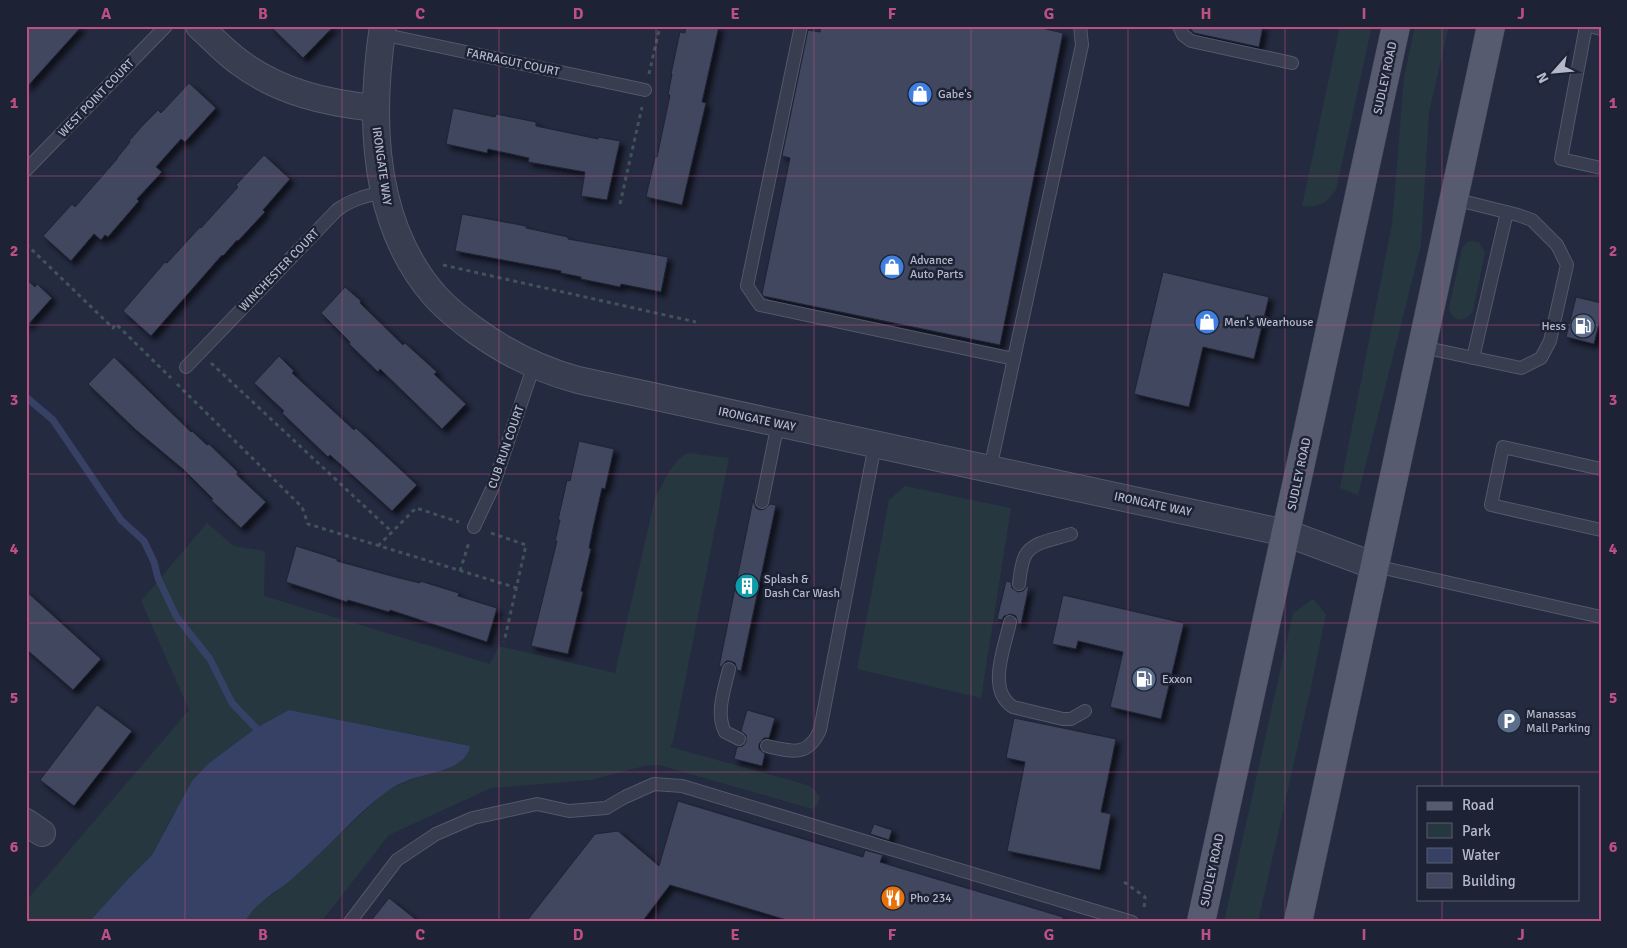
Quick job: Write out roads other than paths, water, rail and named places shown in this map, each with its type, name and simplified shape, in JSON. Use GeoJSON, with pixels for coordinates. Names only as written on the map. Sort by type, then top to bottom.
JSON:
{"type":"FeatureCollection","features":[{"type":"Feature","properties":{"kind":"main road","name":"SUDLEY ROAD"},"geometry":{"type":"LineString","coordinates":[[1201,922],[1396,26]]}},
{"type":"Feature","properties":{"kind":"main road"},"geometry":{"type":"LineString","coordinates":[[1298,922],[1491,26]]}},
{"type":"Feature","properties":{"kind":"street"},"geometry":{"type":"LineString","coordinates":[[199,26],[238,62],[270,81],[303,95],[339,104],[375,108]]}},
{"type":"Feature","properties":{"kind":"street","name":"IRONGATE WAY"},"geometry":{"type":"LineString","coordinates":[[382,30],[375,108],[378,152],[388,211],[413,267],[437,298],[460,319],[503,349],[552,373],[578,380],[1286,533],[1375,566]]}},
{"type":"Feature","properties":{"kind":"lane","name":"WEST POINT COURT"},"geometry":{"type":"LineString","coordinates":[[26,170],[166,26]]}},
{"type":"Feature","properties":{"kind":"lane"},"geometry":{"type":"LineString","coordinates":[[801,26],[747,286],[760,305],[1014,359]]}},
{"type":"Feature","properties":{"kind":"lane"},"geometry":{"type":"LineString","coordinates":[[990,469],[1082,45],[1080,26]]}},
{"type":"Feature","properties":{"kind":"lane"},"geometry":{"type":"LineString","coordinates":[[1179,26],[1183,35],[1191,41],[1292,63]]}},
{"type":"Feature","properties":{"kind":"lane"},"geometry":{"type":"LineString","coordinates":[[1601,29],[1588,26],[1561,159],[1601,168]]}},
{"type":"Feature","properties":{"kind":"lane","name":"FARRAGUT COURT"},"geometry":{"type":"LineString","coordinates":[[382,30],[646,90]]}},
{"type":"Feature","properties":{"kind":"lane","name":"WINCHESTER COURT"},"geometry":{"type":"LineString","coordinates":[[186,367],[337,210],[348,202],[360,197],[384,192]]}},
{"type":"Feature","properties":{"kind":"lane"},"geometry":{"type":"LineString","coordinates":[[1422,346],[1521,368],[1541,358],[1550,341],[1567,265],[1557,245],[1532,220],[1454,199]]}},
{"type":"Feature","properties":{"kind":"lane"},"geometry":{"type":"LineString","coordinates":[[1473,358],[1507,212]]}},
{"type":"Feature","properties":{"kind":"lane","name":"CUB RUN COURT"},"geometry":{"type":"LineString","coordinates":[[474,527],[492,489],[534,365]]}},
{"type":"Feature","properties":{"kind":"lane"},"geometry":{"type":"LineString","coordinates":[[762,502],[778,424]]}},
{"type":"Feature","properties":{"kind":"lane"},"geometry":{"type":"LineString","coordinates":[[767,746],[793,751],[805,749],[815,741],[820,730],[875,445]]}},
{"type":"Feature","properties":{"kind":"lane"},"geometry":{"type":"LineString","coordinates":[[1601,468],[1503,447],[1491,505],[1601,530]]}},
{"type":"Feature","properties":{"kind":"lane"},"geometry":{"type":"LineString","coordinates":[[1019,584],[1024,558],[1028,552],[1041,544],[1071,534]]}},
{"type":"Feature","properties":{"kind":"lane"},"geometry":{"type":"LineString","coordinates":[[1375,566],[1601,617]]}},
{"type":"Feature","properties":{"kind":"lane"},"geometry":{"type":"LineString","coordinates":[[1010,622],[999,676],[1001,692],[1008,704],[1063,719],[1071,719],[1085,711]]}},
{"type":"Feature","properties":{"kind":"lane"},"geometry":{"type":"LineString","coordinates":[[729,669],[720,714],[721,723],[725,732],[739,739]]}},
{"type":"Feature","properties":{"kind":"lane"},"geometry":{"type":"LineString","coordinates":[[350,922],[397,860],[436,834],[473,818],[537,804],[569,811],[606,808],[654,784],[682,786],[1106,913],[1136,919]]}},
{"type":"Feature","properties":{"kind":"water"},"geometry":{"type":"Polygon","coordinates":[[[289,710],[470,746],[467,755],[461,761],[443,770],[404,782],[381,796],[292,879],[260,903],[245,922],[89,922],[152,855],[192,781],[209,763],[256,728],[289,710]]]}},
{"type":"Feature","properties":{"kind":"waterway"},"geometry":{"type":"LineString","coordinates":[[26,397],[53,420],[121,520],[144,541],[154,562],[158,578],[176,616],[210,659],[232,703],[256,728]]}},
{"type":"Feature","properties":{"kind":"place","name":"Gabe's"},"geometry":{"type":"Point","coordinates":[920,94]}},
{"type":"Feature","properties":{"kind":"place","name":"Advance Auto Parts"},"geometry":{"type":"Point","coordinates":[892,267]}},
{"type":"Feature","properties":{"kind":"place","name":"Men's Wearhouse"},"geometry":{"type":"Point","coordinates":[1207,322]}},
{"type":"Feature","properties":{"kind":"place","name":"Hess"},"geometry":{"type":"Point","coordinates":[1583,326]}},
{"type":"Feature","properties":{"kind":"place","name":"Splash & Dash Car Wash"},"geometry":{"type":"Point","coordinates":[747,586]}},
{"type":"Feature","properties":{"kind":"place","name":"Exxon"},"geometry":{"type":"Point","coordinates":[1144,679]}},
{"type":"Feature","properties":{"kind":"place","name":"Manassas Mall Parking"},"geometry":{"type":"Point","coordinates":[1509,721]}},
{"type":"Feature","properties":{"kind":"place","name":"Pho 234"},"geometry":{"type":"Point","coordinates":[893,898]}}]}
